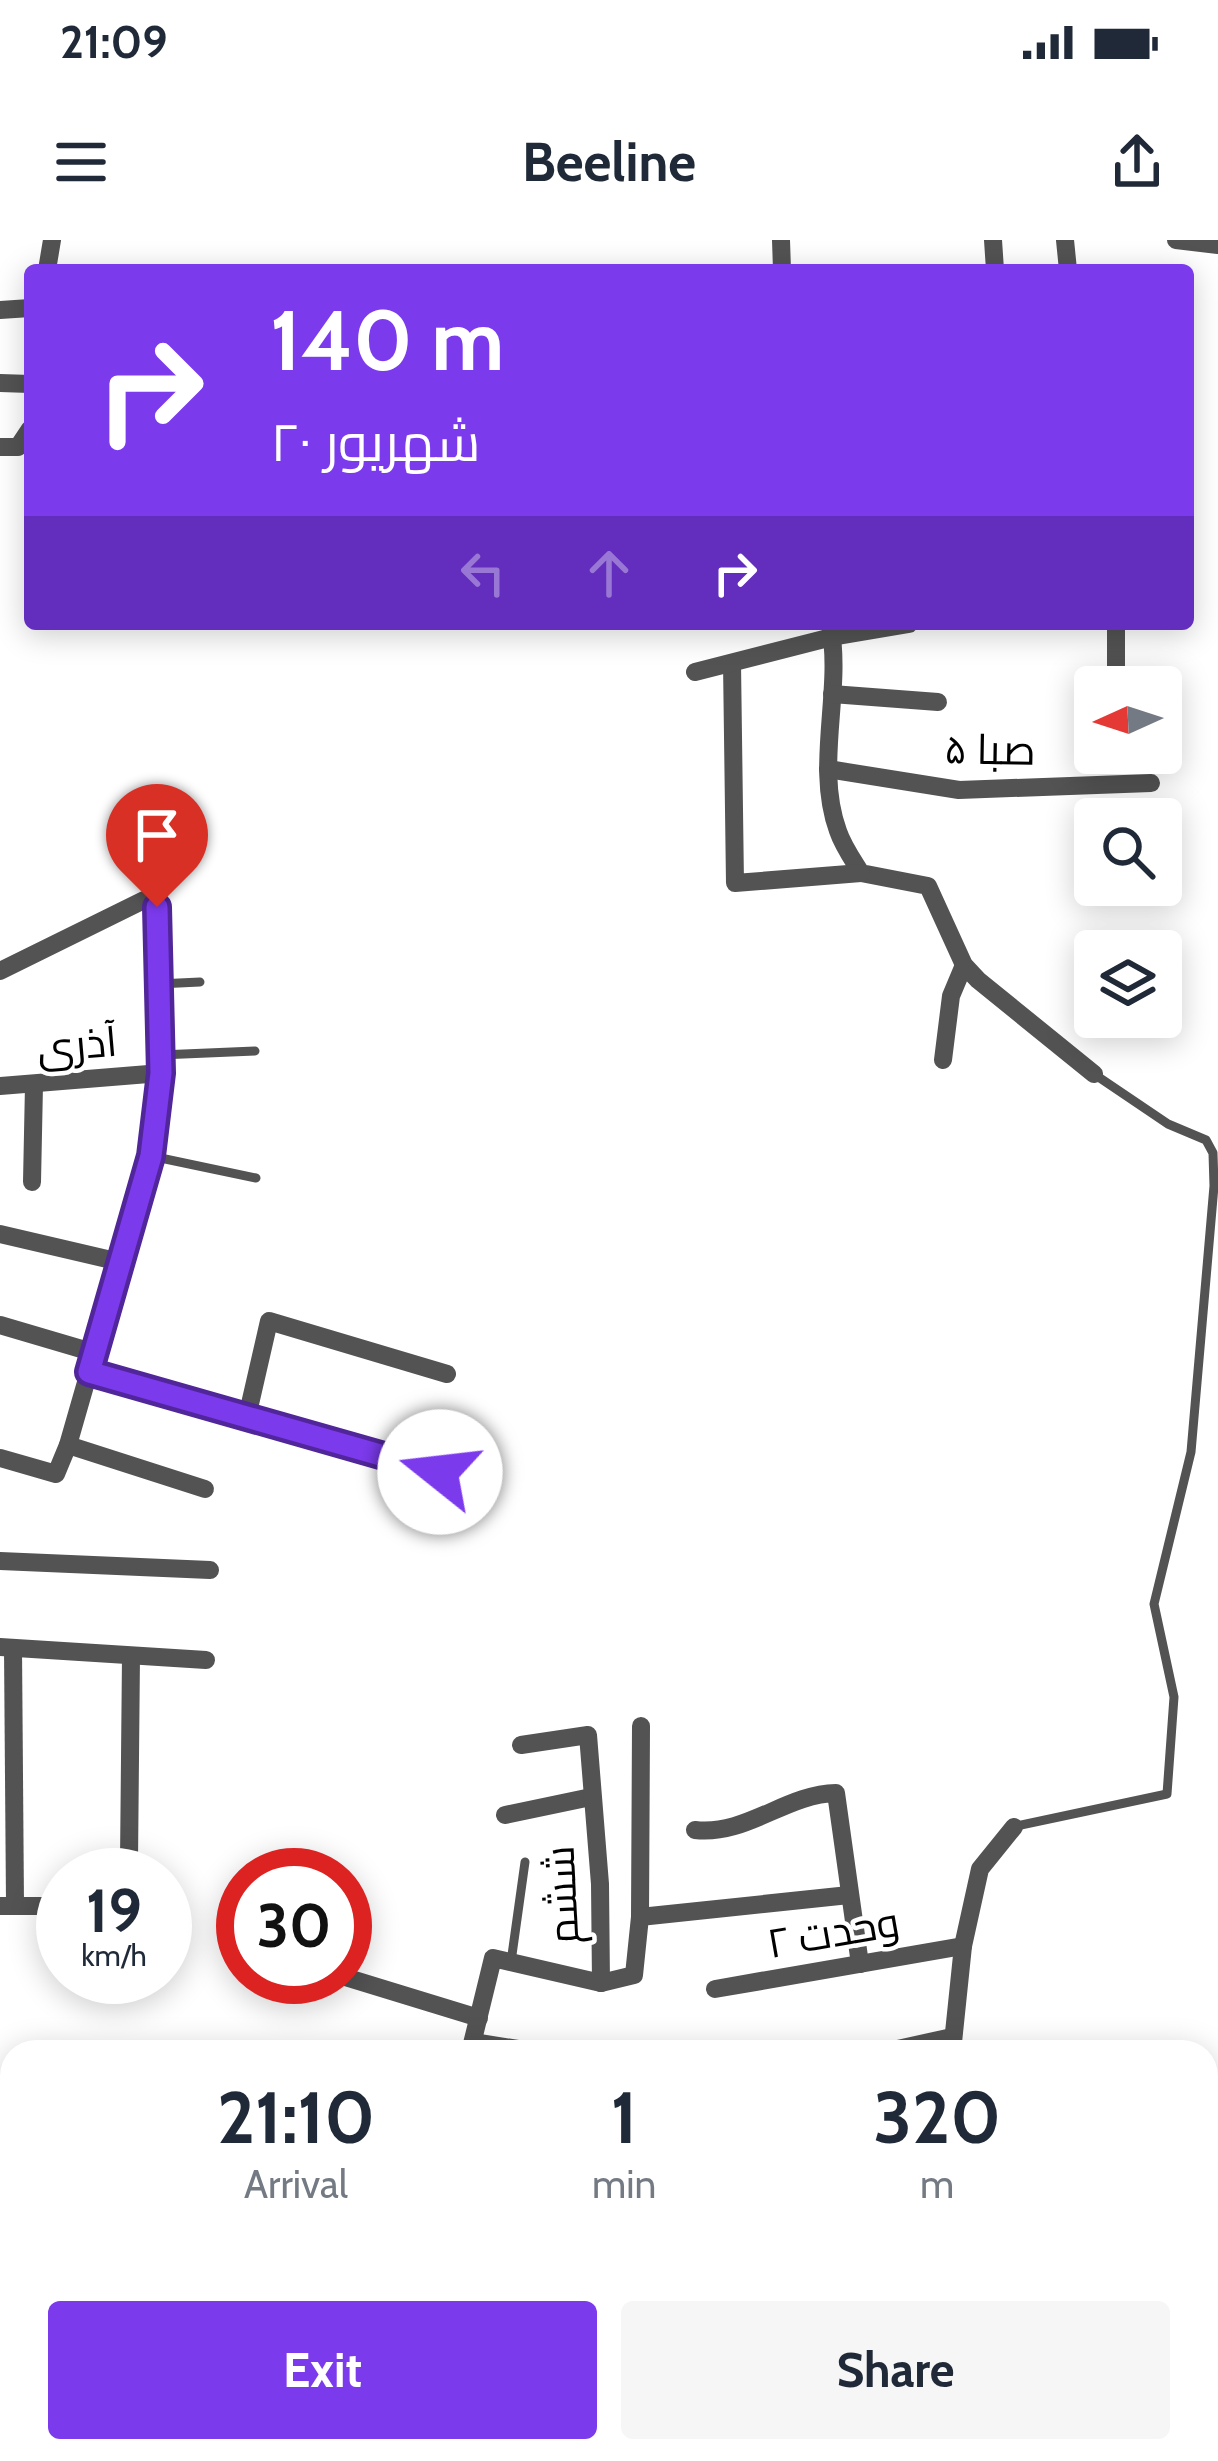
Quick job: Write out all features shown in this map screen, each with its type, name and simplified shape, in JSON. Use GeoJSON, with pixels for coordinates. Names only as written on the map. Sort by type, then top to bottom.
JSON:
{"type":"FeatureCollection","features":[{"type":"Feature","properties":{"kind":"street"},"geometry":{"type":"LineString","coordinates":[[1176,240],[1218,245]]}},
{"type":"Feature","properties":{"kind":"street"},"geometry":{"type":"LineString","coordinates":[[1116,630],[1116,666]]}},
{"type":"Feature","properties":{"kind":"street"},"geometry":{"type":"LineString","coordinates":[[695,672],[831,631],[828,769],[837,830],[861,873]]}},
{"type":"Feature","properties":{"kind":"street"},"geometry":{"type":"LineString","coordinates":[[732,663],[735,884],[861,873],[928,886],[964,964],[978,980],[1094,1074]]}},
{"type":"Feature","properties":{"kind":"street"},"geometry":{"type":"LineString","coordinates":[[832,694],[938,702]]}},
{"type":"Feature","properties":{"kind":"street","name":"صبا ۵"},"geometry":{"type":"LineString","coordinates":[[828,769],[959,790],[1151,783]]}},
{"type":"Feature","properties":{"kind":"street"},"geometry":{"type":"LineString","coordinates":[[0,971],[144,900],[157,907],[160,1064],[151,1156],[56,1474],[0,1459]]}},
{"type":"Feature","properties":{"kind":"street"},"geometry":{"type":"LineString","coordinates":[[944,1060],[948,1012],[964,964]]}},
{"type":"Feature","properties":{"kind":"street","name":"آذری"},"geometry":{"type":"LineString","coordinates":[[0,1086],[34,1085],[160,1064]]}},
{"type":"Feature","properties":{"kind":"street"},"geometry":{"type":"LineString","coordinates":[[32,1182],[34,1085]]}},
{"type":"Feature","properties":{"kind":"street"},"geometry":{"type":"LineString","coordinates":[[0,1234],[120,1262]]}},
{"type":"Feature","properties":{"kind":"street"},"geometry":{"type":"LineString","coordinates":[[247,1418],[269,1321],[446,1374]]}},
{"type":"Feature","properties":{"kind":"street"},"geometry":{"type":"LineString","coordinates":[[0,1325],[247,1418],[440,1472]]}},
{"type":"Feature","properties":{"kind":"street"},"geometry":{"type":"LineString","coordinates":[[68,1445],[206,1489]]}},
{"type":"Feature","properties":{"kind":"street"},"geometry":{"type":"LineString","coordinates":[[0,1561],[210,1570]]}},
{"type":"Feature","properties":{"kind":"street"},"geometry":{"type":"LineString","coordinates":[[7,1905],[6,1647],[206,1660]]}},
{"type":"Feature","properties":{"kind":"street"},"geometry":{"type":"LineString","coordinates":[[129,1848],[131,1656]]}},
{"type":"Feature","properties":{"kind":"street"},"geometry":{"type":"LineString","coordinates":[[601,1984],[634,1975],[640,1917],[641,1726]]}},
{"type":"Feature","properties":{"kind":"street","name":"ششم"},"geometry":{"type":"LineString","coordinates":[[474,2040],[494,1958],[601,1984],[600,1884],[587,1735],[521,1745]]}},
{"type":"Feature","properties":{"kind":"street"},"geometry":{"type":"LineString","coordinates":[[695,1829],[716,1832],[812,1793],[836,1792],[860,1964]]}},
{"type":"Feature","properties":{"kind":"street"},"geometry":{"type":"LineString","coordinates":[[505,1815],[591,1797]]}},
{"type":"Feature","properties":{"kind":"street"},"geometry":{"type":"LineString","coordinates":[[953,2040],[963,1946],[980,1869],[1014,1827]]}},
{"type":"Feature","properties":{"kind":"street"},"geometry":{"type":"LineString","coordinates":[[640,1917],[849,1895]]}},
{"type":"Feature","properties":{"kind":"street","name":"وحدت ۲"},"geometry":{"type":"LineString","coordinates":[[715,1989],[963,1946]]}},
{"type":"Feature","properties":{"kind":"street"},"geometry":{"type":"LineString","coordinates":[[372,1985],[479,2018]]}},
{"type":"Feature","properties":{"kind":"lane"},"geometry":{"type":"LineString","coordinates":[[158,984],[200,982]]}},
{"type":"Feature","properties":{"kind":"lane"},"geometry":{"type":"LineString","coordinates":[[160,1064],[255,1051]]}},
{"type":"Feature","properties":{"kind":"lane"},"geometry":{"type":"LineString","coordinates":[[1014,1827],[1167,1794],[1174,1696],[1154,1604],[1191,1452],[1213,1154],[1205,1140],[1168,1124],[1094,1074]]}},
{"type":"Feature","properties":{"kind":"lane"},"geometry":{"type":"LineString","coordinates":[[151,1156],[256,1178]]}},
{"type":"Feature","properties":{"kind":"lane"},"geometry":{"type":"LineString","coordinates":[[511,1962],[525,1862]]}},
{"type":"Feature","properties":{"kind":"route"},"geometry":{"type":"LineString","coordinates":[[157,907],[161,1073],[151,1156],[89,1372],[440,1472]]}}]}
